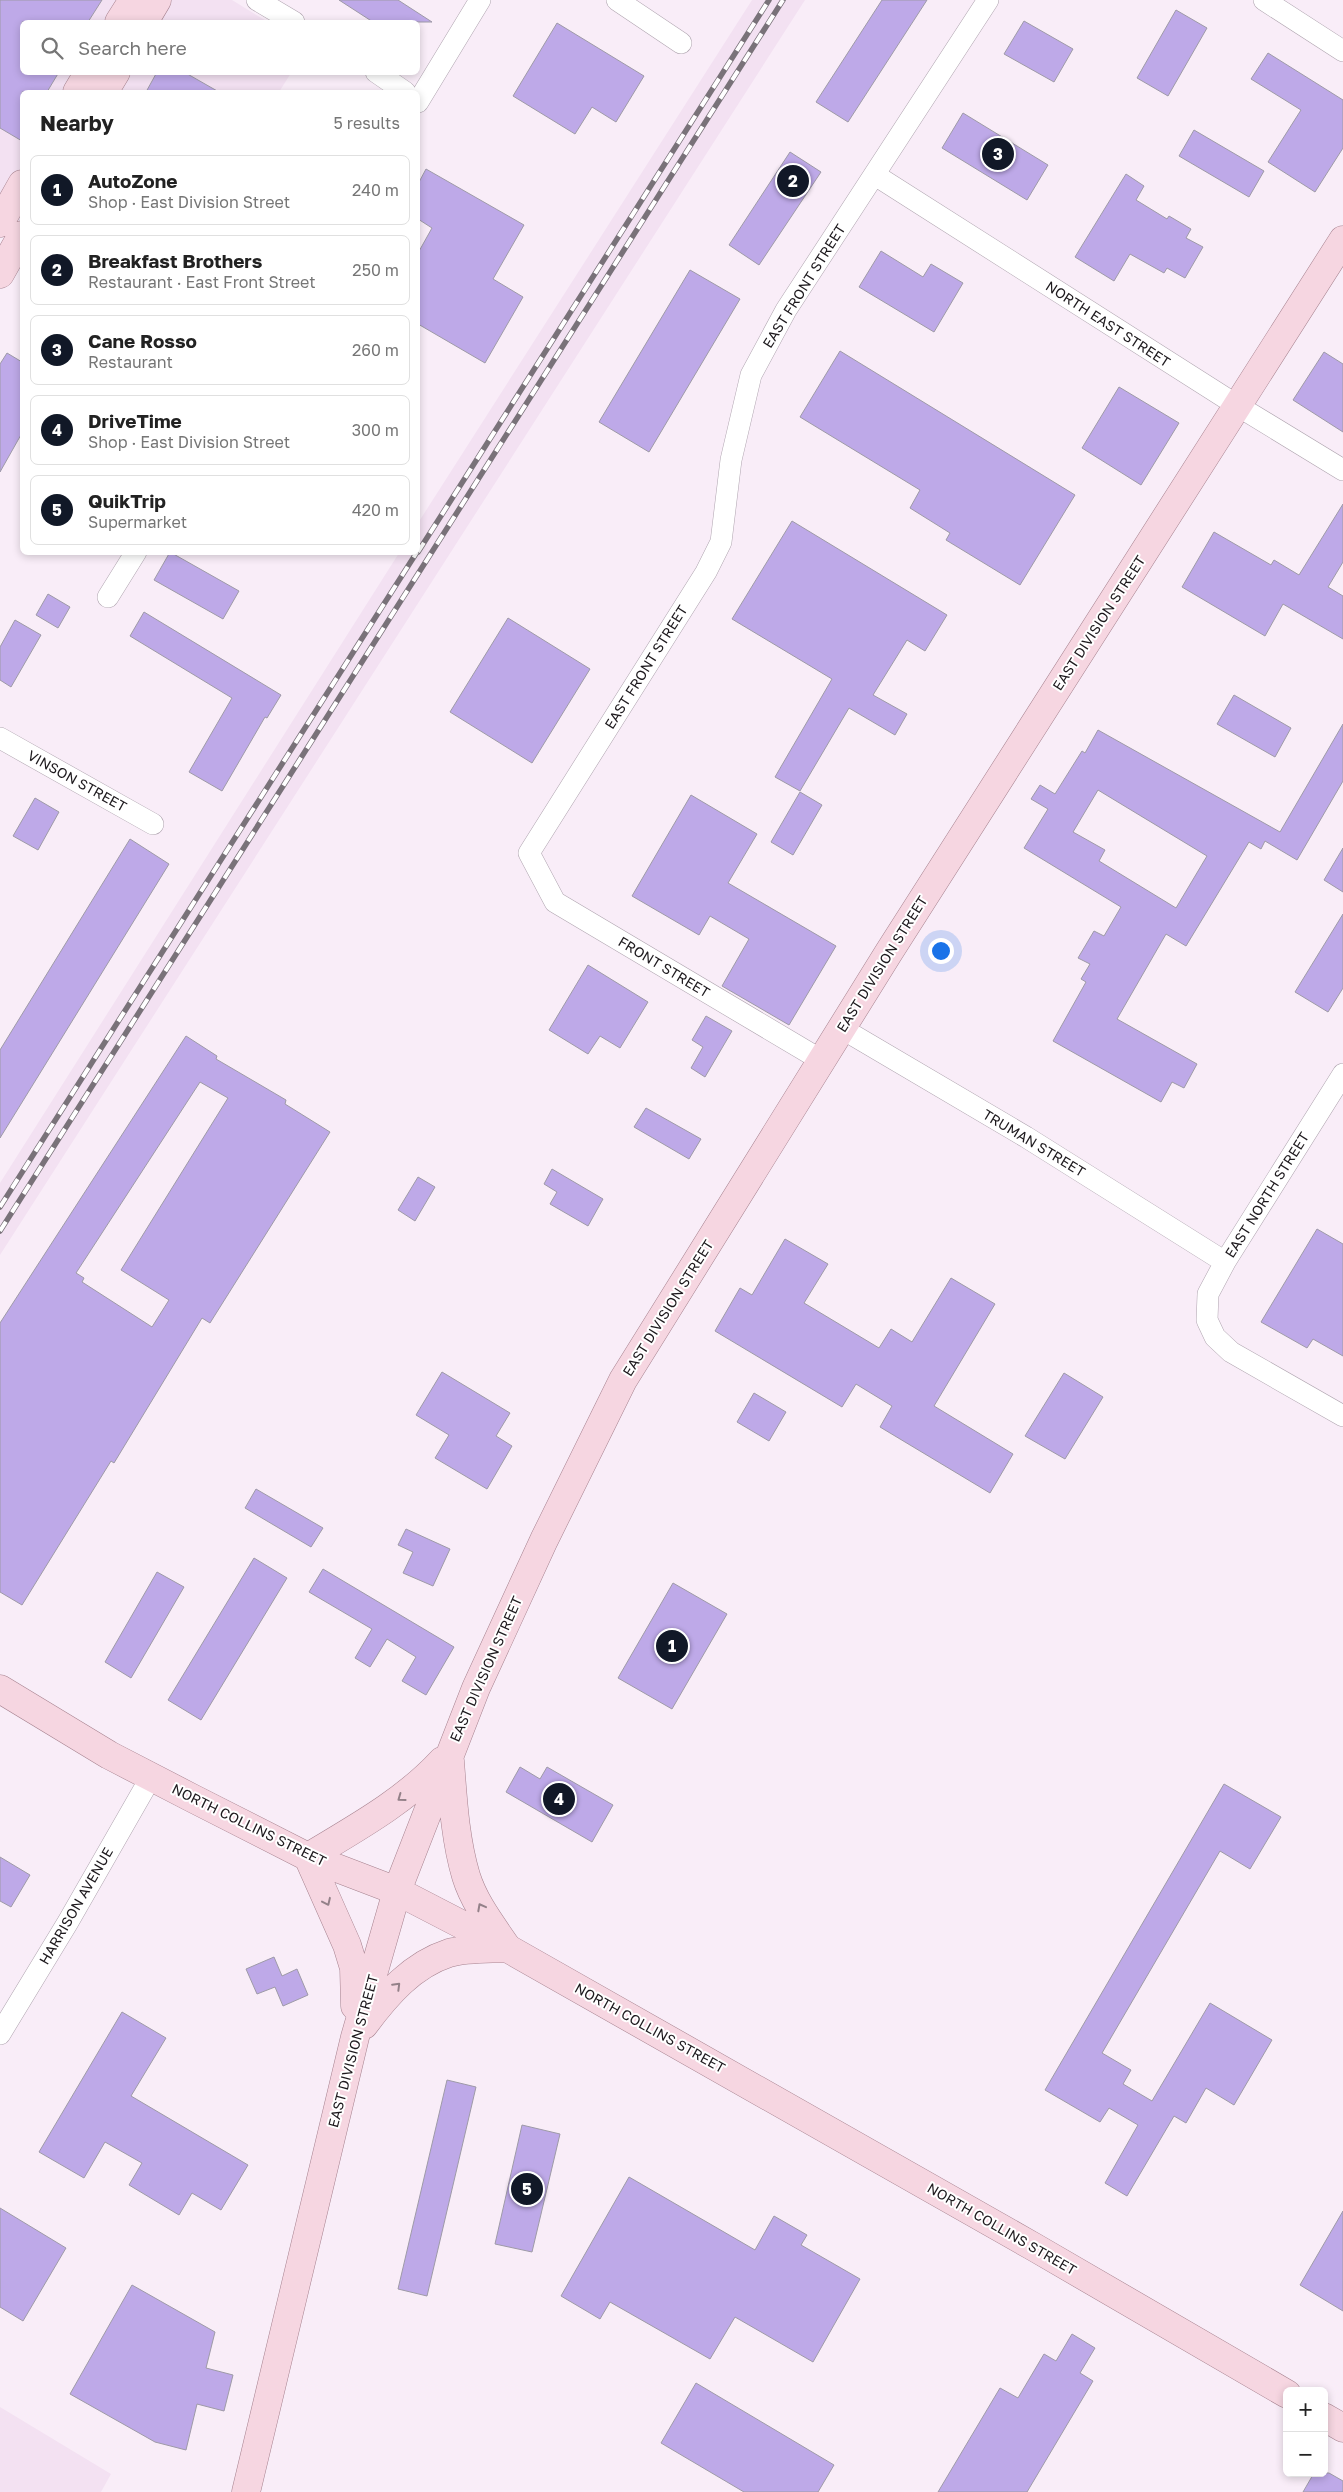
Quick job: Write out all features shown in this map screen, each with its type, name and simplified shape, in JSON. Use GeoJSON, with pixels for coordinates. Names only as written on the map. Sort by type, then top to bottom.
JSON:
{"type":"FeatureCollection","features":[{"type":"Feature","properties":{"kind":"main road"},"geometry":{"type":"LineString","coordinates":[[120,20],[133,0]]}},
{"type":"Feature","properties":{"kind":"main road"},"geometry":{"type":"LineString","coordinates":[[145,20],[157,0]]}},
{"type":"Feature","properties":{"kind":"main road"},"geometry":{"type":"LineString","coordinates":[[78,90],[87,75]]}},
{"type":"Feature","properties":{"kind":"main road"},"geometry":{"type":"LineString","coordinates":[[105,90],[114,75]]}},
{"type":"Feature","properties":{"kind":"main road"},"geometry":{"type":"LineString","coordinates":[[0,274],[13,236],[20,196]]}},
{"type":"Feature","properties":{"kind":"main road","name":"EAST DIVISION STREET"},"geometry":{"type":"LineString","coordinates":[[246,2492],[355,2037],[397,1891],[476,1688],[544,1540],[623,1380],[821,1060],[1343,240]]}},
{"type":"Feature","properties":{"kind":"main road","name":"NORTH COLLINS STREET"},"geometry":{"type":"LineString","coordinates":[[0,1689],[109,1755],[151,1777],[308,1857],[397,1891],[507,1948],[1017,2237],[1283,2392]]}},
{"type":"Feature","properties":{"kind":"main road"},"geometry":{"type":"LineString","coordinates":[[355,2037],[354,1968],[340,1927],[327,1903],[308,1857],[382,1812],[419,1785],[450,1753]]}},
{"type":"Feature","properties":{"kind":"main road"},"geometry":{"type":"LineString","coordinates":[[355,2037],[381,2002],[410,1973],[450,1953],[507,1948],[481,1909],[467,1877],[455,1820],[450,1753]]}},
{"type":"Feature","properties":{"kind":"main road"},"geometry":{"type":"LineString","coordinates":[[1328,2419],[1343,2428]]}},
{"type":"Feature","properties":{"kind":"street"},"geometry":{"type":"LineString","coordinates":[[257,0],[291,20]]}},
{"type":"Feature","properties":{"kind":"street"},"geometry":{"type":"LineString","coordinates":[[420,99],[480,0]]}},
{"type":"Feature","properties":{"kind":"street"},"geometry":{"type":"LineString","coordinates":[[617,0],[681,43]]}},
{"type":"Feature","properties":{"kind":"street","name":"EAST FRONT STREET"},"geometry":{"type":"LineString","coordinates":[[529,853],[706,572],[721,542],[731,460],[751,375],[786,310],[988,0]]}},
{"type":"Feature","properties":{"kind":"street"},"geometry":{"type":"LineString","coordinates":[[1264,0],[1343,51]]}},
{"type":"Feature","properties":{"kind":"street"},"geometry":{"type":"LineString","coordinates":[[380,75],[402,90]]}},
{"type":"Feature","properties":{"kind":"street","name":"NORTH EAST STREET"},"geometry":{"type":"LineString","coordinates":[[875,175],[1238,406],[1343,470]]}},
{"type":"Feature","properties":{"kind":"street"},"geometry":{"type":"LineString","coordinates":[[108,597],[134,555]]}},
{"type":"Feature","properties":{"kind":"street","name":"VINSON STREET"},"geometry":{"type":"LineString","coordinates":[[0,738],[154,824]]}},
{"type":"Feature","properties":{"kind":"street","name":"FRONT STREET"},"geometry":{"type":"LineString","coordinates":[[529,853],[555,902],[821,1060]]}},
{"type":"Feature","properties":{"kind":"street","name":"TRUMAN STREET"},"geometry":{"type":"LineString","coordinates":[[842,1028],[1026,1137],[1225,1262]]}},
{"type":"Feature","properties":{"kind":"street","name":"EAST NORTH STREET"},"geometry":{"type":"LineString","coordinates":[[1343,1074],[1225,1262],[1208,1294],[1206,1320],[1215,1337],[1231,1352],[1343,1416]]}},
{"type":"Feature","properties":{"kind":"street","name":"HARRISON AVENUE"},"geometry":{"type":"LineString","coordinates":[[0,2034],[68,1922],[151,1777]]}},
{"type":"Feature","properties":{"kind":"shaded area"},"geometry":{"type":"Polygon","coordinates":[[[0,0],[232,0],[265,20],[20,20],[20,75],[290,75],[280,90],[20,90],[20,231],[0,229],[0,0]]]}},
{"type":"Feature","properties":{"kind":"shaded area"},"geometry":{"type":"Polygon","coordinates":[[[752,0],[805,0],[0,1255],[0,1183],[398,555],[420,555],[420,520],[752,0]]]}},
{"type":"Feature","properties":{"kind":"shaded area"},"geometry":{"type":"Polygon","coordinates":[[[0,2407],[111,2474],[101,2492],[0,2492],[0,2407]]]}},
{"type":"Feature","properties":{"kind":"building"},"geometry":{"type":"Polygon","coordinates":[[[0,0],[102,0],[89,20],[20,20],[20,75],[57,75],[48,90],[20,90],[20,140],[0,128],[0,0]]]}},
{"type":"Feature","properties":{"kind":"building"},"geometry":{"type":"Polygon","coordinates":[[[339,0],[398,0],[432,22],[420,22],[420,20],[370,20],[339,0]]]}},
{"type":"Feature","properties":{"kind":"building"},"geometry":{"type":"Polygon","coordinates":[[[882,0],[927,0],[848,122],[816,102],[882,0]]]}},
{"type":"Feature","properties":{"kind":"building"},"geometry":{"type":"Polygon","coordinates":[[[1176,10],[1207,28],[1168,96],[1137,78],[1176,10]]]}},
{"type":"Feature","properties":{"kind":"building"},"geometry":{"type":"Polygon","coordinates":[[[1024,21],[1073,49],[1054,82],[1004,54],[1024,21]]]}},
{"type":"Feature","properties":{"kind":"building"},"geometry":{"type":"Polygon","coordinates":[[[557,23],[644,76],[616,122],[592,107],[575,134],[513,96],[557,23]]]}},
{"type":"Feature","properties":{"kind":"building"},"geometry":{"type":"Polygon","coordinates":[[[1268,53],[1343,100],[1343,148],[1315,192],[1268,162],[1301,110],[1251,79],[1268,53]]]}},
{"type":"Feature","properties":{"kind":"building"},"geometry":{"type":"Polygon","coordinates":[[[155,75],[189,75],[216,90],[147,90],[155,75]]]}},
{"type":"Feature","properties":{"kind":"building"},"geometry":{"type":"Polygon","coordinates":[[[963,113],[1048,165],[1027,200],[942,148],[963,113]]]}},
{"type":"Feature","properties":{"kind":"building"},"geometry":{"type":"Polygon","coordinates":[[[1194,130],[1264,171],[1249,197],[1179,156],[1194,130]]]}},
{"type":"Feature","properties":{"kind":"building"},"geometry":{"type":"Polygon","coordinates":[[[790,152],[821,172],[759,265],[729,245],[790,152]]]}},
{"type":"Feature","properties":{"kind":"building"},"geometry":{"type":"Polygon","coordinates":[[[426,169],[524,225],[493,279],[523,297],[485,363],[420,325],[420,249],[432,228],[420,220],[420,180],[426,169]]]}},
{"type":"Feature","properties":{"kind":"building"},"geometry":{"type":"Polygon","coordinates":[[[1126,174],[1144,186],[1136,200],[1167,219],[1169,216],[1191,229],[1186,238],[1203,247],[1185,278],[1167,268],[1164,273],[1130,254],[1114,281],[1075,257],[1126,174]]]}},
{"type":"Feature","properties":{"kind":"building"},"geometry":{"type":"Polygon","coordinates":[[[881,251],[923,277],[931,264],[963,283],[934,332],[859,287],[881,251]]]}},
{"type":"Feature","properties":{"kind":"building"},"geometry":{"type":"Polygon","coordinates":[[[690,270],[740,299],[649,452],[599,422],[690,270]]]}},
{"type":"Feature","properties":{"kind":"building"},"geometry":{"type":"Polygon","coordinates":[[[840,351],[1075,495],[1020,585],[946,540],[950,533],[910,508],[920,490],[800,417],[840,351]]]}},
{"type":"Feature","properties":{"kind":"building"},"geometry":{"type":"Polygon","coordinates":[[[1324,352],[1343,364],[1343,432],[1293,400],[1324,352]]]}},
{"type":"Feature","properties":{"kind":"building"},"geometry":{"type":"Polygon","coordinates":[[[7,353],[20,361],[20,437],[0,472],[0,364],[7,353]]]}},
{"type":"Feature","properties":{"kind":"building"},"geometry":{"type":"Polygon","coordinates":[[[1119,387],[1179,423],[1141,485],[1082,448],[1119,387]]]}},
{"type":"Feature","properties":{"kind":"building"},"geometry":{"type":"Polygon","coordinates":[[[1343,504],[1343,562],[1328,587],[1343,596],[1343,639],[1283,604],[1265,636],[1182,587],[1214,532],[1271,565],[1274,560],[1299,575],[1343,504]]]}},
{"type":"Feature","properties":{"kind":"building"},"geometry":{"type":"Polygon","coordinates":[[[792,521],[947,615],[925,651],[907,640],[873,695],[907,714],[895,735],[849,708],[800,791],[775,777],[832,679],[732,619],[792,521]]]}},
{"type":"Feature","properties":{"kind":"building"},"geometry":{"type":"Polygon","coordinates":[[[168,555],[175,555],[239,591],[223,619],[154,580],[168,555]]]}},
{"type":"Feature","properties":{"kind":"building"},"geometry":{"type":"Polygon","coordinates":[[[48,594],[70,607],[58,628],[36,615],[48,594]]]}},
{"type":"Feature","properties":{"kind":"building"},"geometry":{"type":"Polygon","coordinates":[[[144,612],[281,695],[267,718],[265,717],[222,791],[189,772],[232,698],[130,636],[144,612]]]}},
{"type":"Feature","properties":{"kind":"building"},"geometry":{"type":"Polygon","coordinates":[[[508,618],[590,669],[532,763],[450,712],[508,618]]]}},
{"type":"Feature","properties":{"kind":"building"},"geometry":{"type":"Polygon","coordinates":[[[15,620],[41,635],[11,687],[0,680],[0,647],[15,620]]]}},
{"type":"Feature","properties":{"kind":"building"},"geometry":{"type":"Polygon","coordinates":[[[1234,695],[1291,728],[1275,757],[1217,724],[1234,695]]]}},
{"type":"Feature","properties":{"kind":"building"},"geometry":{"type":"Polygon","coordinates":[[[1343,724],[1343,781],[1297,860],[1265,841],[1261,849],[1249,842],[1186,946],[1166,934],[1117,1019],[1197,1064],[1184,1088],[1172,1082],[1161,1102],[1053,1041],[1086,982],[1081,979],[1090,964],[1078,958],[1094,931],[1104,936],[1121,907],[1024,848],[1048,809],[1031,799],[1040,785],[1055,794],[1082,751],[1085,753],[1098,730],[1280,832],[1343,724]],[[1098,790],[1073,832],[1105,850],[1099,861],[1176,908],[1207,856],[1098,790]]]}},
{"type":"Feature","properties":{"kind":"building"},"geometry":{"type":"Polygon","coordinates":[[[800,792],[822,805],[793,855],[771,842],[800,792]]]}},
{"type":"Feature","properties":{"kind":"building"},"geometry":{"type":"Polygon","coordinates":[[[691,795],[757,834],[728,883],[836,946],[789,1025],[722,986],[749,939],[710,916],[699,935],[632,896],[691,795]]]}},
{"type":"Feature","properties":{"kind":"building"},"geometry":{"type":"Polygon","coordinates":[[[35,798],[59,812],[38,850],[13,836],[35,798]]]}},
{"type":"Feature","properties":{"kind":"building"},"geometry":{"type":"Polygon","coordinates":[[[130,839],[169,864],[0,1138],[0,1050],[130,839]]]}},
{"type":"Feature","properties":{"kind":"building"},"geometry":{"type":"Polygon","coordinates":[[[1343,848],[1343,892],[1324,880],[1343,848]]]}},
{"type":"Feature","properties":{"kind":"building"},"geometry":{"type":"Polygon","coordinates":[[[1343,914],[1343,988],[1328,1012],[1295,992],[1343,914]]]}},
{"type":"Feature","properties":{"kind":"building"},"geometry":{"type":"Polygon","coordinates":[[[588,965],[648,1002],[620,1048],[600,1036],[588,1054],[549,1030],[588,965]]]}},
{"type":"Feature","properties":{"kind":"building"},"geometry":{"type":"Polygon","coordinates":[[[706,1016],[732,1031],[705,1077],[691,1068],[703,1047],[692,1040],[706,1016]]]}},
{"type":"Feature","properties":{"kind":"building"},"geometry":{"type":"Polygon","coordinates":[[[186,1036],[217,1056],[216,1059],[286,1100],[285,1104],[330,1132],[210,1323],[202,1318],[114,1463],[111,1461],[22,1605],[0,1592],[0,1323],[186,1036]],[[200,1082],[76,1273],[84,1278],[82,1282],[152,1327],[169,1300],[121,1270],[228,1098],[200,1082]]]}},
{"type":"Feature","properties":{"kind":"building"},"geometry":{"type":"Polygon","coordinates":[[[646,1108],[701,1139],[689,1159],[634,1127],[646,1108]]]}},
{"type":"Feature","properties":{"kind":"building"},"geometry":{"type":"Polygon","coordinates":[[[552,1169],[603,1199],[588,1226],[550,1204],[557,1192],[544,1184],[552,1169]]]}},
{"type":"Feature","properties":{"kind":"building"},"geometry":{"type":"Polygon","coordinates":[[[418,1177],[435,1187],[415,1221],[398,1210],[418,1177]]]}},
{"type":"Feature","properties":{"kind":"building"},"geometry":{"type":"Polygon","coordinates":[[[1317,1229],[1343,1244],[1343,1356],[1313,1339],[1307,1348],[1261,1322],[1317,1229]]]}},
{"type":"Feature","properties":{"kind":"building"},"geometry":{"type":"Polygon","coordinates":[[[785,1239],[828,1264],[804,1303],[879,1348],[891,1329],[912,1342],[951,1278],[995,1304],[934,1406],[1013,1454],[990,1493],[880,1427],[892,1406],[856,1384],[842,1407],[715,1331],[740,1288],[752,1295],[785,1239]]]}},
{"type":"Feature","properties":{"kind":"building"},"geometry":{"type":"Polygon","coordinates":[[[442,1372],[510,1413],[496,1436],[512,1446],[487,1489],[435,1458],[449,1435],[416,1415],[442,1372]]]}},
{"type":"Feature","properties":{"kind":"building"},"geometry":{"type":"Polygon","coordinates":[[[1064,1373],[1103,1397],[1065,1459],[1025,1436],[1064,1373]]]}},
{"type":"Feature","properties":{"kind":"building"},"geometry":{"type":"Polygon","coordinates":[[[754,1393],[786,1412],[769,1441],[737,1422],[754,1393]]]}},
{"type":"Feature","properties":{"kind":"building"},"geometry":{"type":"Polygon","coordinates":[[[256,1489],[323,1528],[311,1547],[245,1508],[256,1489]]]}},
{"type":"Feature","properties":{"kind":"building"},"geometry":{"type":"Polygon","coordinates":[[[406,1529],[450,1549],[433,1586],[403,1573],[413,1552],[398,1545],[406,1529]]]}},
{"type":"Feature","properties":{"kind":"building"},"geometry":{"type":"Polygon","coordinates":[[[254,1558],[287,1578],[201,1720],[168,1700],[254,1558]]]}},
{"type":"Feature","properties":{"kind":"building"},"geometry":{"type":"Polygon","coordinates":[[[323,1569],[454,1647],[426,1695],[402,1681],[416,1657],[387,1639],[370,1667],[355,1658],[372,1629],[309,1592],[323,1569]]]}},
{"type":"Feature","properties":{"kind":"building"},"geometry":{"type":"Polygon","coordinates":[[[157,1572],[184,1587],[131,1678],[105,1662],[157,1572]]]}},
{"type":"Feature","properties":{"kind":"building"},"geometry":{"type":"Polygon","coordinates":[[[673,1583],[727,1614],[672,1709],[618,1678],[673,1583]]]}},
{"type":"Feature","properties":{"kind":"building"},"geometry":{"type":"Polygon","coordinates":[[[520,1767],[540,1779],[547,1767],[613,1805],[592,1842],[506,1792],[520,1767]]]}},
{"type":"Feature","properties":{"kind":"building"},"geometry":{"type":"Polygon","coordinates":[[[1224,1784],[1281,1817],[1250,1869],[1220,1851],[1102,2053],[1131,2070],[1123,2084],[1152,2101],[1210,2003],[1272,2040],[1234,2105],[1206,2088],[1186,2123],[1174,2116],[1127,2196],[1105,2183],[1138,2125],[1109,2108],[1100,2122],[1045,2090],[1224,1784]]]}},
{"type":"Feature","properties":{"kind":"building"},"geometry":{"type":"Polygon","coordinates":[[[0,1857],[30,1875],[11,1907],[0,1901],[0,1857]]]}},
{"type":"Feature","properties":{"kind":"building"},"geometry":{"type":"Polygon","coordinates":[[[274,1957],[282,1976],[297,1969],[308,1995],[283,2006],[275,1987],[257,1994],[246,1969],[274,1957]]]}},
{"type":"Feature","properties":{"kind":"building"},"geometry":{"type":"Polygon","coordinates":[[[122,2012],[166,2038],[131,2096],[248,2165],[221,2210],[192,2193],[179,2215],[129,2185],[142,2163],[105,2142],[84,2178],[39,2152],[122,2012]]]}},
{"type":"Feature","properties":{"kind":"building"},"geometry":{"type":"Polygon","coordinates":[[[447,2080],[476,2087],[427,2296],[398,2289],[447,2080]]]}},
{"type":"Feature","properties":{"kind":"building"},"geometry":{"type":"Polygon","coordinates":[[[522,2125],[560,2134],[532,2252],[495,2244],[522,2125]]]}},
{"type":"Feature","properties":{"kind":"building"},"geometry":{"type":"Polygon","coordinates":[[[629,2177],[755,2250],[774,2216],[807,2235],[801,2245],[860,2279],[813,2362],[735,2317],[710,2359],[610,2302],[600,2319],[561,2296],[629,2177]]]}},
{"type":"Feature","properties":{"kind":"building"},"geometry":{"type":"Polygon","coordinates":[[[0,2208],[66,2248],[23,2321],[0,2307],[0,2208]]]}},
{"type":"Feature","properties":{"kind":"building"},"geometry":{"type":"Polygon","coordinates":[[[1343,2211],[1343,2311],[1300,2285],[1343,2211]]]}},
{"type":"Feature","properties":{"kind":"building"},"geometry":{"type":"Polygon","coordinates":[[[132,2285],[215,2332],[206,2368],[233,2375],[224,2411],[197,2404],[186,2450],[155,2442],[70,2394],[132,2285]]]}},
{"type":"Feature","properties":{"kind":"building"},"geometry":{"type":"Polygon","coordinates":[[[1072,2334],[1095,2348],[1080,2373],[1093,2381],[1027,2492],[938,2492],[1000,2388],[1018,2398],[1044,2354],[1056,2361],[1072,2334]]]}},
{"type":"Feature","properties":{"kind":"building"},"geometry":{"type":"Polygon","coordinates":[[[696,2383],[834,2465],[818,2492],[744,2492],[661,2443],[696,2383]]]}},
{"type":"Feature","properties":{"kind":"building"},"geometry":{"type":"Polygon","coordinates":[[[1329,2473],[1343,2481],[1343,2492],[1303,2492],[1312,2477],[1328,2477],[1329,2473]]]}},
{"type":"Feature","properties":{"kind":"railway"},"geometry":{"type":"LineString","coordinates":[[420,549],[769,0]]}},
{"type":"Feature","properties":{"kind":"railway"},"geometry":{"type":"LineString","coordinates":[[0,1231],[783,0]]}},
{"type":"Feature","properties":{"kind":"railway"},"geometry":{"type":"LineString","coordinates":[[0,1207],[415,555]]}},
{"type":"Feature","properties":{"kind":"place","name":"Cane Rosso"},"geometry":{"type":"Point","coordinates":[998,154]}},
{"type":"Feature","properties":{"kind":"place","name":"Breakfast Brothers"},"geometry":{"type":"Point","coordinates":[793,181]}},
{"type":"Feature","properties":{"kind":"place","name":"AutoZone"},"geometry":{"type":"Point","coordinates":[672,1646]}},
{"type":"Feature","properties":{"kind":"place","name":"DriveTime"},"geometry":{"type":"Point","coordinates":[559,1799]}},
{"type":"Feature","properties":{"kind":"place","name":"QuikTrip"},"geometry":{"type":"Point","coordinates":[527,2189]}}]}
